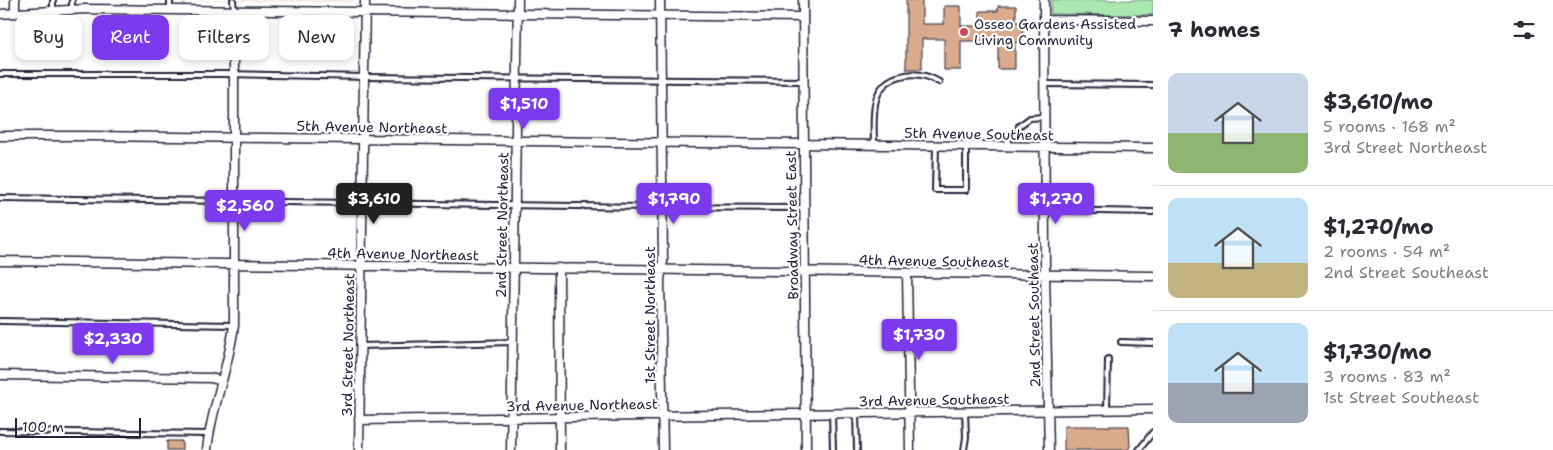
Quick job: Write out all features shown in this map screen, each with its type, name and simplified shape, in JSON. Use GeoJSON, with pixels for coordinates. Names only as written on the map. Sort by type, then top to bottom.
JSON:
{"type":"FeatureCollection","features":[{"type":"Feature","properties":{"kind":"street"},"geometry":{"type":"LineString","coordinates":[[15,0],[16,13]]}},
{"type":"Feature","properties":{"kind":"street","name":"3rd Street Northeast"},"geometry":{"type":"LineString","coordinates":[[359,450],[365,0]]}},
{"type":"Feature","properties":{"kind":"street","name":"2nd Street Northeast"},"geometry":{"type":"LineString","coordinates":[[511,450],[518,0]]}},
{"type":"Feature","properties":{"kind":"street","name":"1st Street Northeast"},"geometry":{"type":"LineString","coordinates":[[660,0],[663,450]]}},
{"type":"Feature","properties":{"kind":"street","name":"Broadway Street East"},"geometry":{"type":"LineString","coordinates":[[803,0],[806,450]]}},
{"type":"Feature","properties":{"kind":"street","name":"2nd Street Southeast"},"geometry":{"type":"LineString","coordinates":[[1044,0],[1044,210],[1049,450]]}},
{"type":"Feature","properties":{"kind":"street"},"geometry":{"type":"LineString","coordinates":[[0,14],[72,10],[234,10],[803,17]]}},
{"type":"Feature","properties":{"kind":"street"},"geometry":{"type":"LineString","coordinates":[[207,450],[209,434],[232,345],[234,325],[234,10]]}},
{"type":"Feature","properties":{"kind":"street"},"geometry":{"type":"LineString","coordinates":[[1044,20],[1153,21]]}},
{"type":"Feature","properties":{"kind":"street","name":"5th Avenue Northeast"},"geometry":{"type":"LineString","coordinates":[[0,136],[804,144]]}},
{"type":"Feature","properties":{"kind":"street","name":"5th Avenue Southeast"},"geometry":{"type":"LineString","coordinates":[[804,144],[1153,148]]}},
{"type":"Feature","properties":{"kind":"street","name":"4th Avenue Northeast"},"geometry":{"type":"LineString","coordinates":[[0,261],[805,272]]}},
{"type":"Feature","properties":{"kind":"street"},"geometry":{"type":"LineString","coordinates":[[559,268],[560,450]]}},
{"type":"Feature","properties":{"kind":"street","name":"4th Avenue Southeast"},"geometry":{"type":"LineString","coordinates":[[805,272],[1153,276]]}},
{"type":"Feature","properties":{"kind":"street"},"geometry":{"type":"LineString","coordinates":[[907,273],[910,450]]}},
{"type":"Feature","properties":{"kind":"street"},"geometry":{"type":"LineString","coordinates":[[0,375],[210,378],[222,381]]}},
{"type":"Feature","properties":{"kind":"street","name":"3rd Avenue Southeast"},"geometry":{"type":"LineString","coordinates":[[806,414],[1153,409]]}},
{"type":"Feature","properties":{"kind":"street","name":"3rd Avenue Northeast"},"geometry":{"type":"LineString","coordinates":[[359,420],[806,414]]}},
{"type":"Feature","properties":{"kind":"lane"},"geometry":{"type":"LineString","coordinates":[[53,0],[53,11]]}},
{"type":"Feature","properties":{"kind":"lane"},"geometry":{"type":"LineString","coordinates":[[72,0],[72,10]]}},
{"type":"Feature","properties":{"kind":"lane"},"geometry":{"type":"LineString","coordinates":[[170,0],[170,10]]}},
{"type":"Feature","properties":{"kind":"lane"},"geometry":{"type":"LineString","coordinates":[[233,0],[234,10]]}},
{"type":"Feature","properties":{"kind":"lane"},"geometry":{"type":"LineString","coordinates":[[0,74],[234,74],[803,81]]}},
{"type":"Feature","properties":{"kind":"lane"},"geometry":{"type":"LineString","coordinates":[[874,145],[874,108],[876,97],[883,85],[892,78],[922,74],[939,82]]}},
{"type":"Feature","properties":{"kind":"lane"},"geometry":{"type":"LineString","coordinates":[[1044,84],[1153,85]]}},
{"type":"Feature","properties":{"kind":"lane"},"geometry":{"type":"LineString","coordinates":[[1019,126],[1030,118],[1044,117]]}},
{"type":"Feature","properties":{"kind":"lane"},"geometry":{"type":"LineString","coordinates":[[1005,146],[1013,132]]}},
{"type":"Feature","properties":{"kind":"lane"},"geometry":{"type":"LineString","coordinates":[[936,146],[935,190],[966,190],[966,146]]}},
{"type":"Feature","properties":{"kind":"lane"},"geometry":{"type":"LineString","coordinates":[[0,198],[804,208]]}},
{"type":"Feature","properties":{"kind":"lane"},"geometry":{"type":"LineString","coordinates":[[1044,210],[1153,212]]}},
{"type":"Feature","properties":{"kind":"lane"},"geometry":{"type":"LineString","coordinates":[[0,321],[234,325]]}},
{"type":"Feature","properties":{"kind":"lane"},"geometry":{"type":"LineString","coordinates":[[361,346],[513,342]]}},
{"type":"Feature","properties":{"kind":"lane"},"geometry":{"type":"LineString","coordinates":[[1121,342],[1153,343]]}},
{"type":"Feature","properties":{"kind":"lane"},"geometry":{"type":"LineString","coordinates":[[1107,410],[1108,359]]}},
{"type":"Feature","properties":{"kind":"lane"},"geometry":{"type":"LineString","coordinates":[[964,450],[966,437],[965,412]]}},
{"type":"Feature","properties":{"kind":"lane"},"geometry":{"type":"LineString","coordinates":[[856,413],[857,450]]}},
{"type":"Feature","properties":{"kind":"lane"},"geometry":{"type":"LineString","coordinates":[[832,414],[833,450]]}},
{"type":"Feature","properties":{"kind":"lane"},"geometry":{"type":"LineString","coordinates":[[0,431],[209,434]]}},
{"type":"Feature","properties":{"kind":"lane"},"geometry":{"type":"LineString","coordinates":[[1139,450],[1153,432]]}},
{"type":"Feature","properties":{"kind":"shaded area"},"geometry":{"type":"Polygon","coordinates":[[[88,0],[353,0],[353,2],[88,0]]]}},
{"type":"Feature","properties":{"kind":"green space"},"geometry":{"type":"Polygon","coordinates":[[[1051,0],[1153,0],[1153,15],[1051,14],[1051,0]]]}},
{"type":"Feature","properties":{"kind":"building","name":"Osseo Gardens Assisted Living Community"},"geometry":{"type":"Polygon","coordinates":[[[906,0],[922,0],[922,24],[944,24],[944,6],[961,6],[961,26],[980,26],[980,11],[998,11],[998,6],[1016,6],[1016,22],[1023,22],[1023,42],[1015,42],[1015,69],[998,69],[998,41],[961,41],[961,70],[944,70],[944,39],[922,39],[922,69],[906,69],[906,0]]]}},
{"type":"Feature","properties":{"kind":"building"},"geometry":{"type":"Polygon","coordinates":[[[1064,426],[1129,426],[1130,447],[1127,450],[1064,450],[1064,426]]]}},
{"type":"Feature","properties":{"kind":"building"},"geometry":{"type":"Polygon","coordinates":[[[167,441],[182,441],[182,450],[167,450],[167,441]]]}},
{"type":"Feature","properties":{"kind":"place","name":"Osseo Gardens Assisted Living Community"},"geometry":{"type":"Point","coordinates":[964,32]}}]}
